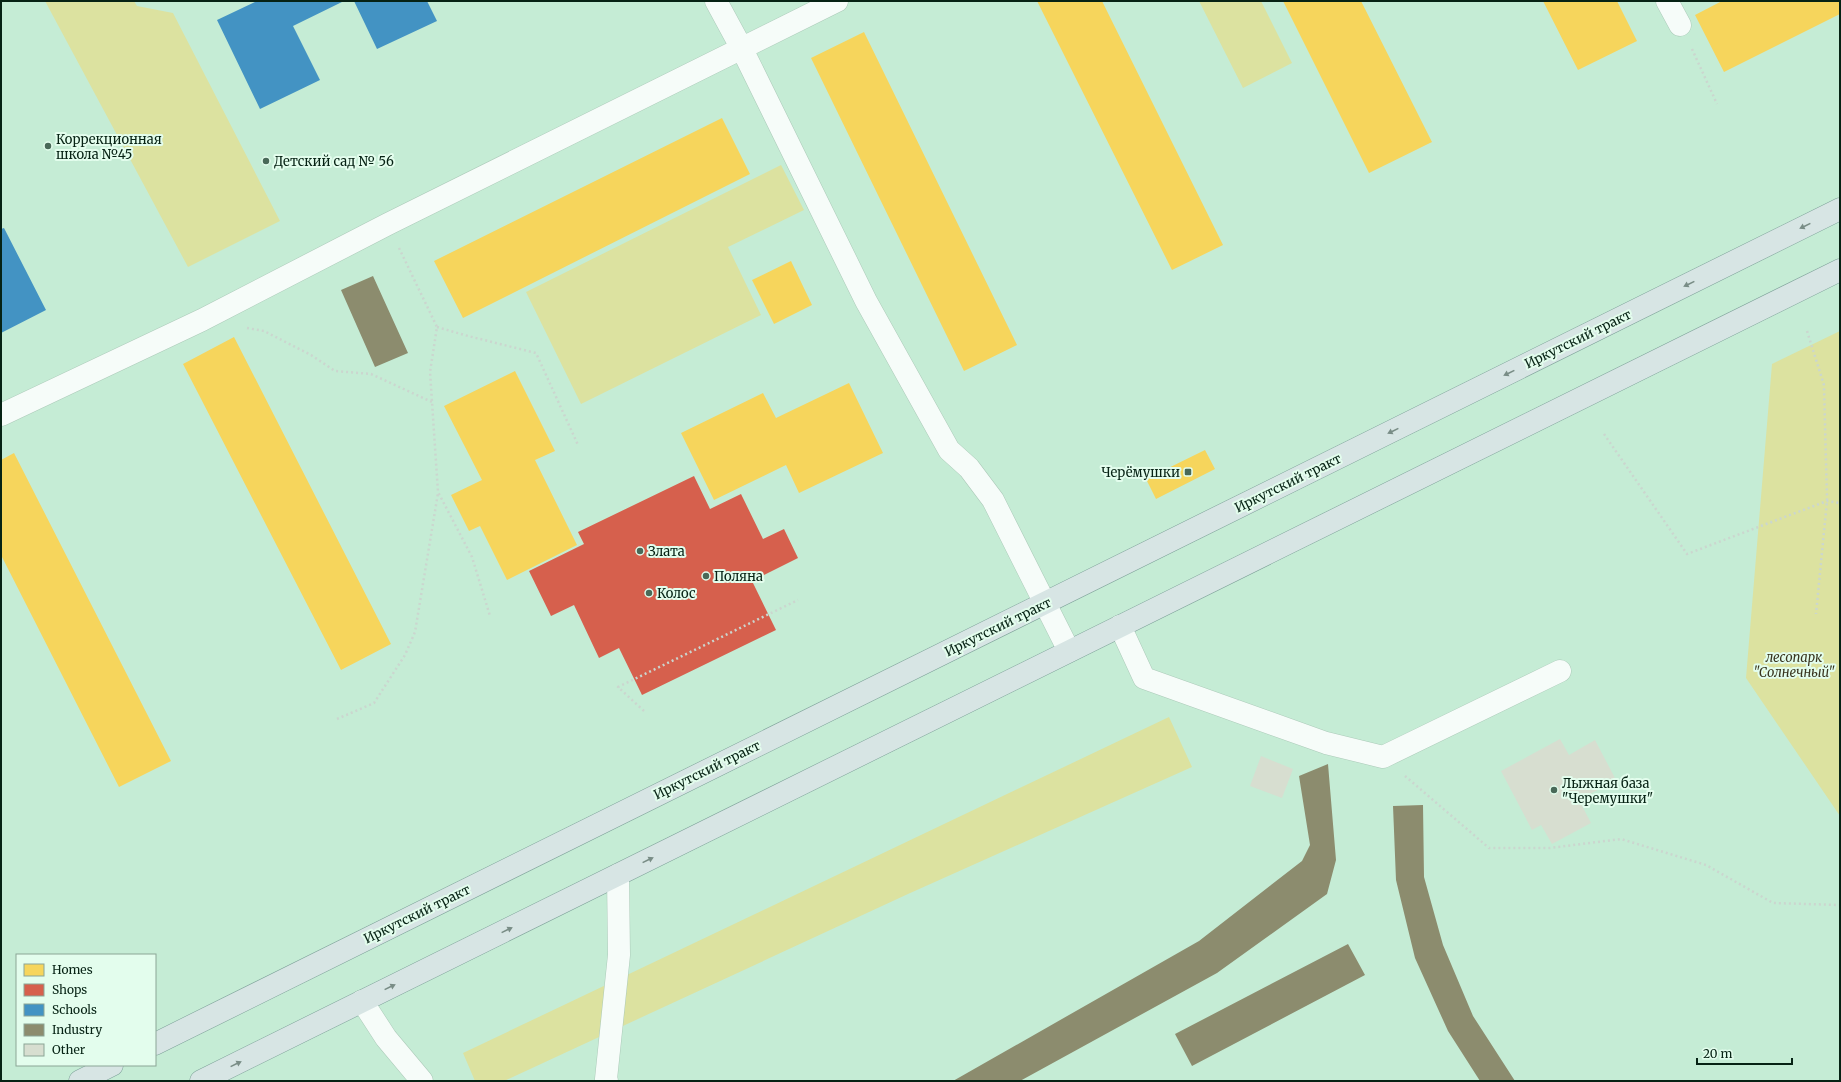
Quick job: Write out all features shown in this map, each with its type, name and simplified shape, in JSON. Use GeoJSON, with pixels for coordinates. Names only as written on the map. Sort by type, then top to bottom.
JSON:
{"type":"FeatureCollection","features":[{"type":"Feature","properties":{"kind":"main road","name":"Иркутский тракт"},"geometry":{"type":"LineString","coordinates":[[156,1044],[1840,209]]}},
{"type":"Feature","properties":{"kind":"main road"},"geometry":{"type":"LineString","coordinates":[[201,1081],[1840,270]]}},
{"type":"Feature","properties":{"kind":"main road"},"geometry":{"type":"LineString","coordinates":[[80,1081],[110,1066]]}},
{"type":"Feature","properties":{"kind":"street"},"geometry":{"type":"LineString","coordinates":[[716,1],[742,49],[866,301],[949,450],[969,468],[993,500],[1069,651]]}},
{"type":"Feature","properties":{"kind":"street"},"geometry":{"type":"LineString","coordinates":[[1,416],[202,320],[388,224],[837,1]]}},
{"type":"Feature","properties":{"kind":"street"},"geometry":{"type":"LineString","coordinates":[[1667,1],[1680,25]]}},
{"type":"Feature","properties":{"kind":"street"},"geometry":{"type":"LineString","coordinates":[[1120,626],[1144,678],[1326,742],[1383,757],[1560,671]]}},
{"type":"Feature","properties":{"kind":"street"},"geometry":{"type":"LineString","coordinates":[[607,1081],[619,955],[618,875]]}},
{"type":"Feature","properties":{"kind":"street"},"geometry":{"type":"LineString","coordinates":[[362,1001],[386,1038],[422,1081]]}},
{"type":"Feature","properties":{"kind":"path"},"geometry":{"type":"LineString","coordinates":[[1680,25],[1717,104]]}},
{"type":"Feature","properties":{"kind":"path"},"geometry":{"type":"LineString","coordinates":[[337,719],[374,703],[405,655],[415,632],[438,492],[430,372],[437,327],[388,224]]}},
{"type":"Feature","properties":{"kind":"path"},"geometry":{"type":"LineString","coordinates":[[202,320],[264,331],[311,355],[335,371],[371,374],[432,402]]}},
{"type":"Feature","properties":{"kind":"path"},"geometry":{"type":"LineString","coordinates":[[437,327],[536,353],[578,445]]}},
{"type":"Feature","properties":{"kind":"path"},"geometry":{"type":"LineString","coordinates":[[1807,331],[1824,385],[1827,501],[1816,614]]}},
{"type":"Feature","properties":{"kind":"path"},"geometry":{"type":"LineString","coordinates":[[1604,434],[1687,554],[1827,501],[1840,503]]}},
{"type":"Feature","properties":{"kind":"path"},"geometry":{"type":"LineString","coordinates":[[438,492],[472,557],[490,616]]}},
{"type":"Feature","properties":{"kind":"path"},"geometry":{"type":"LineString","coordinates":[[644,711],[618,687],[798,600]]}},
{"type":"Feature","properties":{"kind":"path"},"geometry":{"type":"LineString","coordinates":[[1383,757],[1489,848],[1550,848],[1621,839],[1706,865],[1773,903],[1840,905]]}},
{"type":"Feature","properties":{"kind":"green space"},"geometry":{"type":"Polygon","coordinates":[[[45,1],[134,1],[137,6],[173,13],[280,221],[188,267],[45,1]]]}},
{"type":"Feature","properties":{"kind":"green space"},"geometry":{"type":"Polygon","coordinates":[[[1199,1],[1261,1],[1292,63],[1243,88],[1199,1]]]}},
{"type":"Feature","properties":{"kind":"green space"},"geometry":{"type":"Polygon","coordinates":[[[781,165],[804,210],[728,247],[761,315],[581,404],[526,292],[781,165]]]}},
{"type":"Feature","properties":{"kind":"green space","name":"лесопарк \"Солнечный\""},"geometry":{"type":"Polygon","coordinates":[[[1840,331],[1840,816],[1746,678],[1772,364],[1840,331]]]}},
{"type":"Feature","properties":{"kind":"green space"},"geometry":{"type":"Polygon","coordinates":[[[1169,717],[1192,767],[908,894],[504,1081],[475,1081],[463,1053],[1169,717]]]}},
{"type":"Feature","properties":{"kind":"building: Homes"},"geometry":{"type":"Polygon","coordinates":[[[1037,1],[1102,1],[1223,245],[1172,270],[1037,1]]]}},
{"type":"Feature","properties":{"kind":"building: Homes"},"geometry":{"type":"Polygon","coordinates":[[[1283,1],[1361,1],[1432,142],[1369,173],[1283,1]]]}},
{"type":"Feature","properties":{"kind":"building: Homes"},"geometry":{"type":"Polygon","coordinates":[[[1543,1],[1617,1],[1637,41],[1578,70],[1543,1]]]}},
{"type":"Feature","properties":{"kind":"building: Homes"},"geometry":{"type":"Polygon","coordinates":[[[1722,1],[1840,1],[1840,14],[1724,72],[1695,15],[1722,1]]]}},
{"type":"Feature","properties":{"kind":"building: Homes"},"geometry":{"type":"Polygon","coordinates":[[[864,32],[1017,345],[964,371],[811,58],[864,32]]]}},
{"type":"Feature","properties":{"kind":"building: Homes"},"geometry":{"type":"Polygon","coordinates":[[[722,118],[750,174],[463,318],[434,261],[722,118]]]}},
{"type":"Feature","properties":{"kind":"building: Homes"},"geometry":{"type":"Polygon","coordinates":[[[791,261],[812,305],[774,324],[752,280],[791,261]]]}},
{"type":"Feature","properties":{"kind":"building: Homes"},"geometry":{"type":"Polygon","coordinates":[[[234,337],[391,644],[341,670],[183,364],[234,337]]]}},
{"type":"Feature","properties":{"kind":"building: Homes"},"geometry":{"type":"Polygon","coordinates":[[[515,371],[555,451],[535,460],[577,545],[507,580],[480,526],[469,531],[451,495],[482,480],[444,406],[515,371]]]}},
{"type":"Feature","properties":{"kind":"building: Homes"},"geometry":{"type":"Polygon","coordinates":[[[849,383],[883,453],[799,493],[786,465],[714,500],[681,433],[763,393],[776,418],[849,383]]]}},
{"type":"Feature","properties":{"kind":"building: Homes"},"geometry":{"type":"Polygon","coordinates":[[[1205,450],[1215,469],[1156,499],[1146,479],[1205,450]]]}},
{"type":"Feature","properties":{"kind":"building: Homes"},"geometry":{"type":"Polygon","coordinates":[[[14,453],[171,761],[119,787],[1,555],[1,460],[14,453]]]}},
{"type":"Feature","properties":{"kind":"building: Shops","name":"Колос"},"geometry":{"type":"Polygon","coordinates":[[[694,476],[710,509],[741,494],[763,539],[784,529],[798,558],[752,581],[776,630],[642,695],[619,648],[599,658],[574,605],[551,616],[529,571],[584,544],[578,532],[694,476]]]}},
{"type":"Feature","properties":{"kind":"building: Schools"},"geometry":{"type":"Polygon","coordinates":[[[257,1],[344,1],[293,26],[320,80],[260,109],[217,20],[257,1]]]}},
{"type":"Feature","properties":{"kind":"building: Schools"},"geometry":{"type":"Polygon","coordinates":[[[354,1],[427,1],[437,21],[377,49],[354,1]]]}},
{"type":"Feature","properties":{"kind":"building: Schools"},"geometry":{"type":"Polygon","coordinates":[[[4,228],[46,310],[1,333],[1,229],[4,228]]]}},
{"type":"Feature","properties":{"kind":"building: Industry"},"geometry":{"type":"Polygon","coordinates":[[[373,276],[408,353],[375,367],[341,290],[373,276]]]}},
{"type":"Feature","properties":{"kind":"building: Industry"},"geometry":{"type":"Polygon","coordinates":[[[1328,764],[1336,860],[1327,894],[1217,973],[1020,1081],[953,1081],[1199,941],[1302,861],[1310,845],[1299,776],[1328,764]]]}},
{"type":"Feature","properties":{"kind":"building: Industry"},"geometry":{"type":"Polygon","coordinates":[[[1423,805],[1424,877],[1443,945],[1473,1016],[1515,1081],[1480,1081],[1448,1031],[1415,958],[1396,880],[1393,806],[1423,805]]]}},
{"type":"Feature","properties":{"kind":"building: Industry"},"geometry":{"type":"Polygon","coordinates":[[[1348,944],[1365,975],[1192,1066],[1175,1034],[1348,944]]]}},
{"type":"Feature","properties":{"kind":"building: Other","name":"Лыжная база \"Черемушки\""},"geometry":{"type":"Polygon","coordinates":[[[1560,739],[1569,755],[1595,740],[1616,780],[1579,800],[1591,823],[1552,844],[1541,825],[1532,830],[1501,771],[1560,739]]]}},
{"type":"Feature","properties":{"kind":"building: Other"},"geometry":{"type":"Polygon","coordinates":[[[1261,756],[1293,769],[1282,798],[1250,786],[1261,756]]]}},
{"type":"Feature","properties":{"kind":"place","name":"Коррекционная школа №45"},"geometry":{"type":"Point","coordinates":[48,146]}},
{"type":"Feature","properties":{"kind":"place","name":"Детский сад № 56"},"geometry":{"type":"Point","coordinates":[266,161]}},
{"type":"Feature","properties":{"kind":"place","name":"Черёмушки"},"geometry":{"type":"Point","coordinates":[1188,472]}},
{"type":"Feature","properties":{"kind":"place","name":"Злата"},"geometry":{"type":"Point","coordinates":[640,551]}},
{"type":"Feature","properties":{"kind":"place","name":"Поляна"},"geometry":{"type":"Point","coordinates":[706,576]}},
{"type":"Feature","properties":{"kind":"place","name":"Колос"},"geometry":{"type":"Point","coordinates":[649,593]}},
{"type":"Feature","properties":{"kind":"place","name":"Лыжная база \"Черемушки\""},"geometry":{"type":"Point","coordinates":[1554,790]}}]}
